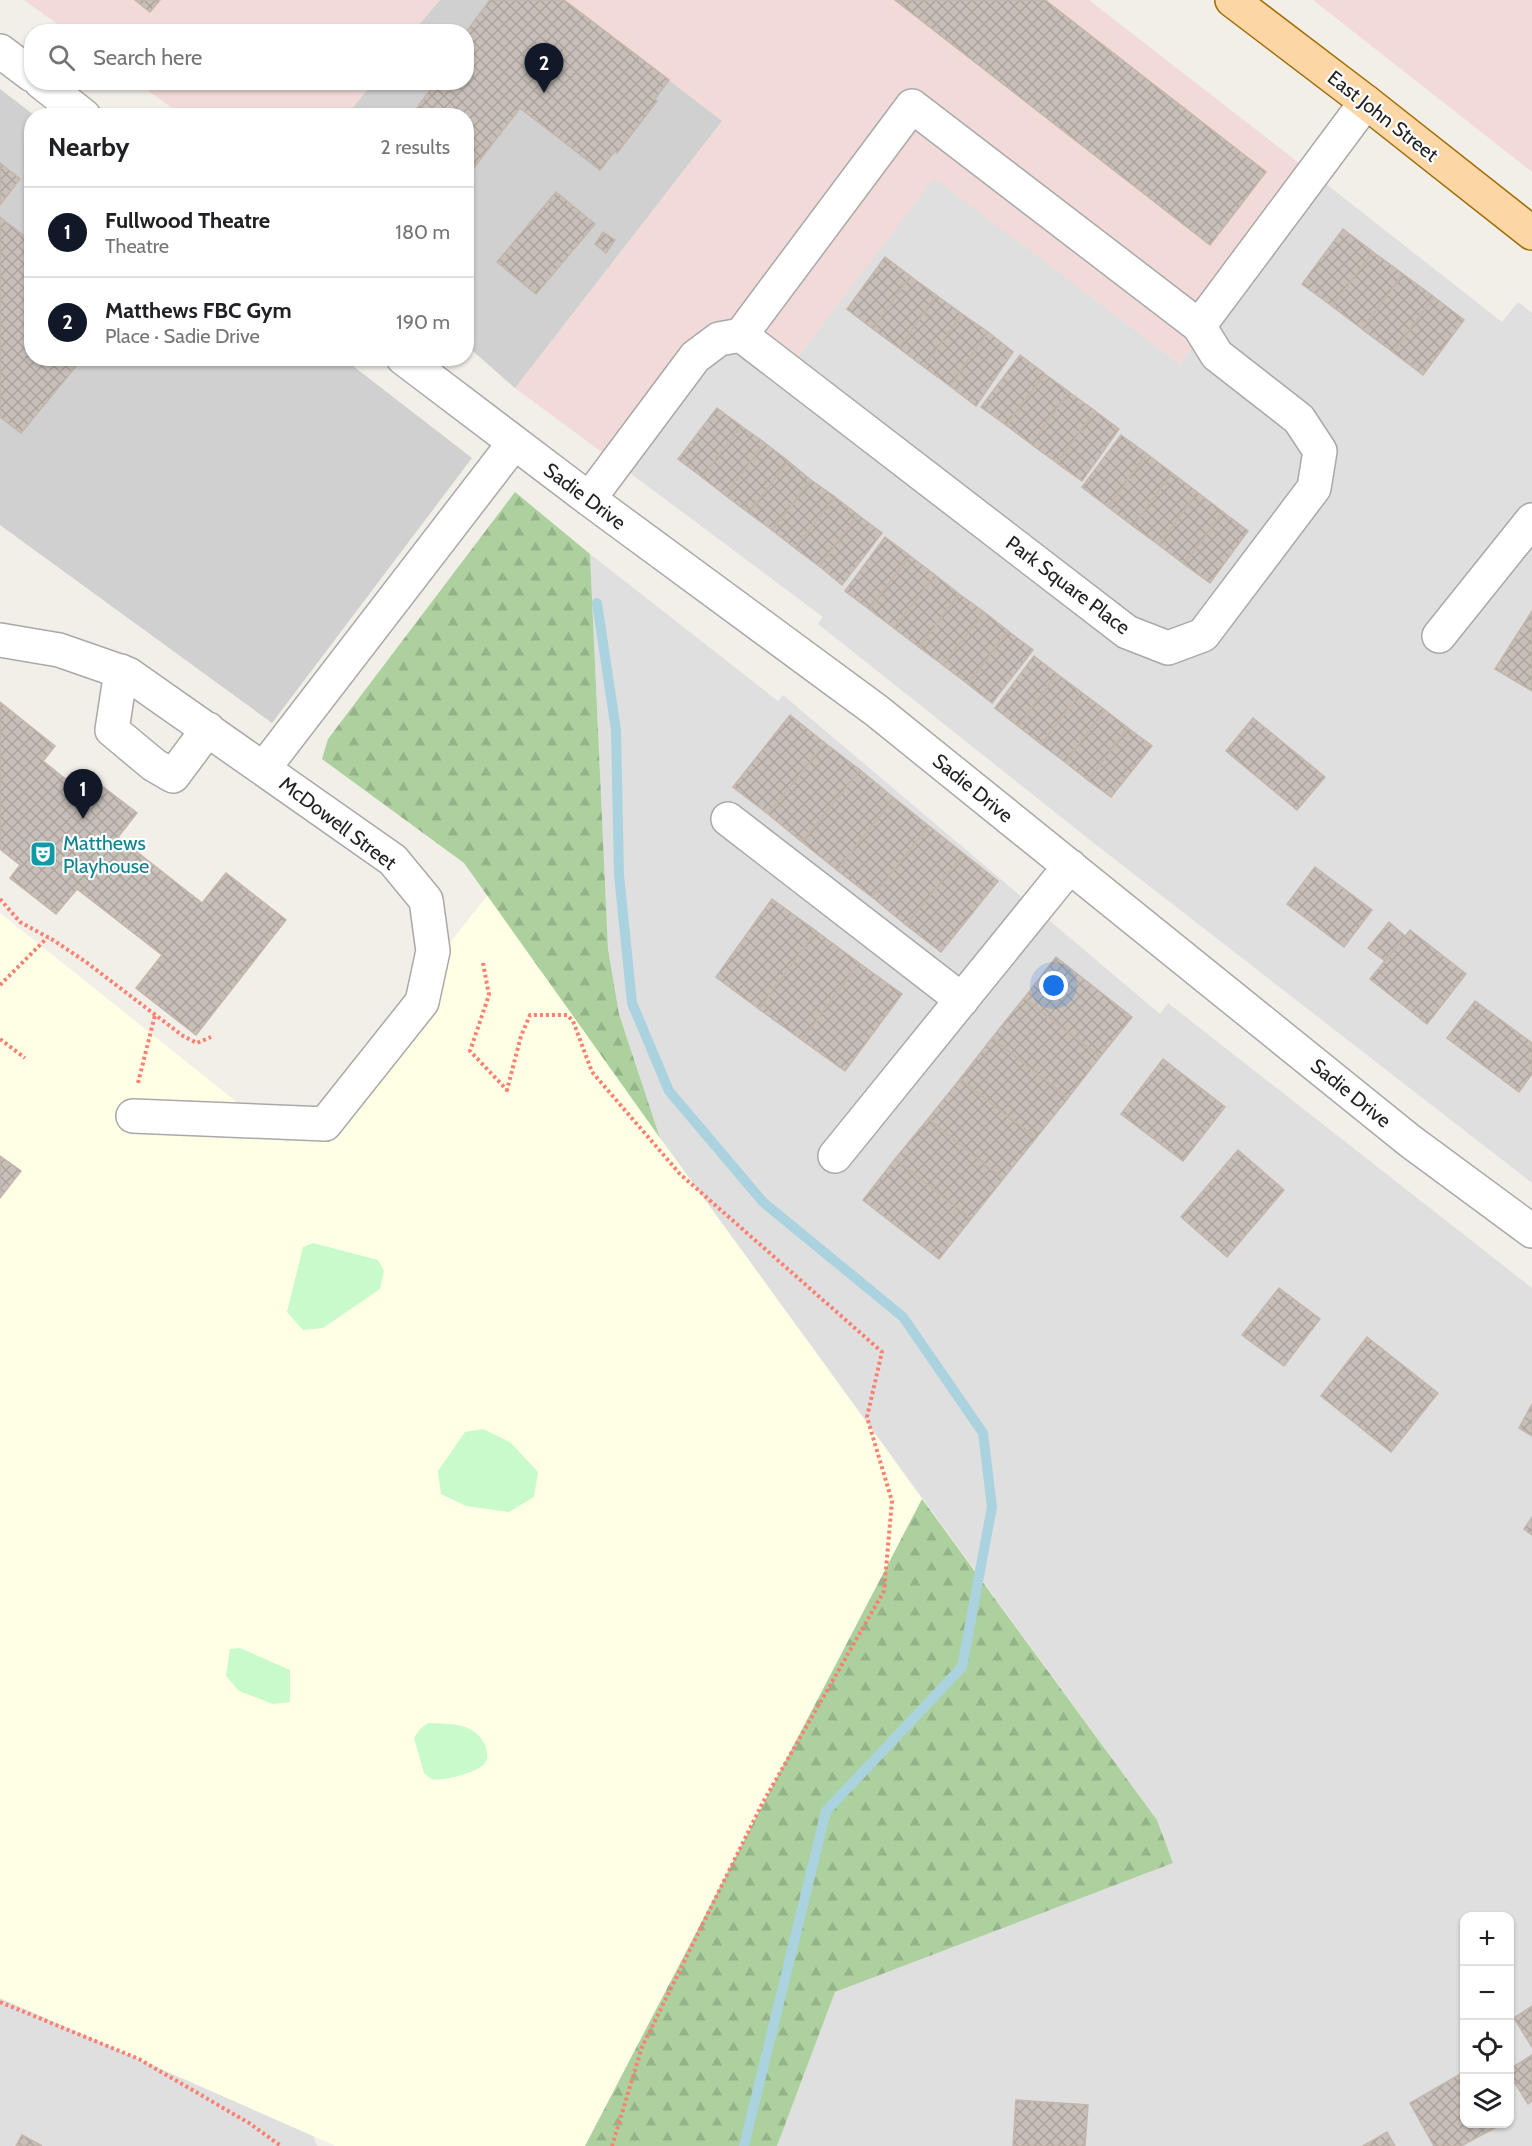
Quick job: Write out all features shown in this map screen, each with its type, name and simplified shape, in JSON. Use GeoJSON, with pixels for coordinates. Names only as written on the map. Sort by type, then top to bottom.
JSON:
{"type":"FeatureCollection","features":[{"type":"Feature","properties":{"kind":"main road","name":"East John Street"},"geometry":{"type":"LineString","coordinates":[[1232,0],[1532,232]]}},
{"type":"Feature","properties":{"kind":"street"},"geometry":{"type":"LineString","coordinates":[[0,51],[24,69]]}},
{"type":"Feature","properties":{"kind":"street"},"geometry":{"type":"LineString","coordinates":[[51,90],[74,108]]}},
{"type":"Feature","properties":{"kind":"street"},"geometry":{"type":"LineString","coordinates":[[1199,326],[1366,102]]}},
{"type":"Feature","properties":{"kind":"street","name":"Park Square Place"},"geometry":{"type":"LineString","coordinates":[[912,106],[1199,326],[1217,355],[1299,419],[1320,451],[1314,488],[1203,635],[1168,648],[1127,632],[741,335],[912,106]]}},
{"type":"Feature","properties":{"kind":"street"},"geometry":{"type":"LineString","coordinates":[[589,500],[695,357],[719,339],[741,335]]}},
{"type":"Feature","properties":{"kind":"street","name":"Sadie Drive"},"geometry":{"type":"LineString","coordinates":[[413,366],[589,500],[877,711],[1410,1141],[1532,1231]]}},
{"type":"Feature","properties":{"kind":"street"},"geometry":{"type":"LineString","coordinates":[[264,768],[514,443]]}},
{"type":"Feature","properties":{"kind":"street"},"geometry":{"type":"LineString","coordinates":[[1439,636],[1532,520]]}},
{"type":"Feature","properties":{"kind":"street","name":"McDowell Street"},"geometry":{"type":"LineString","coordinates":[[0,640],[59,650],[128,674],[393,860],[426,900],[434,951],[422,1002],[325,1124],[134,1103]]}},
{"type":"Feature","properties":{"kind":"street"},"geometry":{"type":"LineString","coordinates":[[121,671],[112,730],[154,765],[173,776],[208,729]]}},
{"type":"Feature","properties":{"kind":"street"},"geometry":{"type":"LineString","coordinates":[[728,819],[962,999]]}},
{"type":"Feature","properties":{"kind":"street"},"geometry":{"type":"LineString","coordinates":[[835,1156],[1070,866]]}},
{"type":"Feature","properties":{"kind":"path"},"geometry":{"type":"LineString","coordinates":[[0,899],[20,922],[86,962],[183,1036],[196,1043],[211,1037]]}},
{"type":"Feature","properties":{"kind":"path"},"geometry":{"type":"LineString","coordinates":[[0,985],[48,937]]}},
{"type":"Feature","properties":{"kind":"path"},"geometry":{"type":"LineString","coordinates":[[483,963],[489,995],[470,1051],[507,1090],[521,1036],[530,1015],[567,1015],[573,1021],[592,1072],[680,1174],[882,1352],[867,1417],[892,1501],[884,1591],[762,1804],[642,2047],[612,2146]]}},
{"type":"Feature","properties":{"kind":"path"},"geometry":{"type":"LineString","coordinates":[[134,1103],[155,1015]]}},
{"type":"Feature","properties":{"kind":"path"},"geometry":{"type":"LineString","coordinates":[[0,1039],[25,1058]]}},
{"type":"Feature","properties":{"kind":"path"},"geometry":{"type":"LineString","coordinates":[[0,2002],[139,2059],[249,2123],[281,2146]]}},
{"type":"Feature","properties":{"kind":"shaded area"},"geometry":{"type":"Polygon","coordinates":[[[24,0],[440,0],[420,24],[57,24],[24,0]]]}},
{"type":"Feature","properties":{"kind":"shaded area"},"geometry":{"type":"Polygon","coordinates":[[[440,0],[565,0],[722,121],[515,388],[474,352],[474,108],[353,108],[367,90],[474,90],[474,24],[420,24],[440,0]]]}},
{"type":"Feature","properties":{"kind":"shaded area"},"geometry":{"type":"Polygon","coordinates":[[[565,0],[1089,0],[1321,180],[1180,364],[934,178],[790,367],[735,327],[626,470],[515,388],[722,121],[565,0]]]}},
{"type":"Feature","properties":{"kind":"shaded area"},"geometry":{"type":"Polygon","coordinates":[[[1313,0],[1532,0],[1532,172],[1313,0]]]}},
{"type":"Feature","properties":{"kind":"shaded area"},"geometry":{"type":"Polygon","coordinates":[[[0,89],[25,108],[24,366],[353,366],[472,458],[272,723],[0,525],[0,89]]]}},
{"type":"Feature","properties":{"kind":"shaded area"},"geometry":{"type":"Polygon","coordinates":[[[147,90],[367,90],[353,108],[172,108],[147,90]]]}},
{"type":"Feature","properties":{"kind":"shaded area"},"geometry":{"type":"Polygon","coordinates":[[[934,177],[1180,364],[1321,180],[1502,322],[1518,302],[1532,313],[1532,1183],[1095,844],[818,624],[823,617],[626,470],[735,326],[790,367],[934,177]]]}},
{"type":"Feature","properties":{"kind":"shaded area"},"geometry":{"type":"Polygon","coordinates":[[[590,554],[778,701],[783,695],[1160,1014],[1168,1003],[1532,1288],[1532,2146],[777,2146],[834,1992],[1173,1863],[1157,1820],[660,1138],[619,1014],[608,949],[590,554]]]}},
{"type":"Feature","properties":{"kind":"shaded area"},"geometry":{"type":"Polygon","coordinates":[[[488,895],[660,1138],[922,1499],[585,2146],[336,2146],[0,1998],[0,913],[288,1143],[488,895]]]}},
{"type":"Feature","properties":{"kind":"shaded area"},"geometry":{"type":"Polygon","coordinates":[[[0,1998],[313,2136],[317,2146],[0,2146],[0,1998]]]}},
{"type":"Feature","properties":{"kind":"green space"},"geometry":{"type":"Polygon","coordinates":[[[515,492],[590,554],[608,949],[619,1014],[660,1138],[464,863],[322,759],[328,739],[515,492]]]}},
{"type":"Feature","properties":{"kind":"green space"},"geometry":{"type":"Polygon","coordinates":[[[313,1243],[378,1260],[384,1271],[380,1289],[323,1328],[303,1330],[287,1312],[303,1247],[313,1243]]]}},
{"type":"Feature","properties":{"kind":"green space"},"geometry":{"type":"Polygon","coordinates":[[[483,1429],[510,1442],[538,1472],[534,1497],[509,1512],[466,1506],[441,1494],[438,1471],[465,1432],[483,1429]]]}},
{"type":"Feature","properties":{"kind":"green space"},"geometry":{"type":"Polygon","coordinates":[[[922,1499],[1157,1820],[1173,1863],[835,1992],[777,2146],[585,2146],[922,1499]]]}},
{"type":"Feature","properties":{"kind":"green space"},"geometry":{"type":"Polygon","coordinates":[[[240,1648],[290,1670],[290,1702],[273,1704],[239,1691],[226,1676],[230,1649],[240,1648]]]}},
{"type":"Feature","properties":{"kind":"green space"},"geometry":{"type":"Polygon","coordinates":[[[428,1723],[461,1726],[475,1732],[481,1737],[486,1747],[485,1763],[476,1770],[460,1775],[437,1780],[430,1778],[424,1773],[414,1738],[428,1723]]]}},
{"type":"Feature","properties":{"kind":"building"},"geometry":{"type":"Polygon","coordinates":[[[135,0],[160,0],[150,12],[135,0]]]}},
{"type":"Feature","properties":{"kind":"building"},"geometry":{"type":"Polygon","coordinates":[[[490,0],[564,0],[669,80],[655,99],[657,101],[617,153],[615,151],[600,170],[520,108],[474,168],[474,108],[417,108],[430,90],[474,90],[474,24],[472,24],[490,0]]]}},
{"type":"Feature","properties":{"kind":"building"},"geometry":{"type":"Polygon","coordinates":[[[895,0],[1045,0],[1266,172],[1210,245],[895,0]]]}},
{"type":"Feature","properties":{"kind":"building"},"geometry":{"type":"Polygon","coordinates":[[[0,163],[20,179],[0,205],[0,163]]]}},
{"type":"Feature","properties":{"kind":"building"},"geometry":{"type":"Polygon","coordinates":[[[556,192],[595,224],[536,294],[497,262],[556,192]]]}},
{"type":"Feature","properties":{"kind":"building"},"geometry":{"type":"Polygon","coordinates":[[[0,217],[24,236],[24,366],[76,366],[21,433],[0,417],[0,217]]]}},
{"type":"Feature","properties":{"kind":"building"},"geometry":{"type":"Polygon","coordinates":[[[1343,229],[1373,252],[1332,306],[1302,284],[1343,229]]]}},
{"type":"Feature","properties":{"kind":"building"},"geometry":{"type":"Polygon","coordinates":[[[603,232],[615,240],[606,253],[595,244],[603,232]]]}},
{"type":"Feature","properties":{"kind":"building"},"geometry":{"type":"Polygon","coordinates":[[[1373,252],[1403,274],[1362,329],[1332,306],[1373,252]]]}},
{"type":"Feature","properties":{"kind":"building"},"geometry":{"type":"Polygon","coordinates":[[[885,257],[910,276],[873,329],[847,309],[885,257]]]}},
{"type":"Feature","properties":{"kind":"building"},"geometry":{"type":"Polygon","coordinates":[[[1403,274],[1434,297],[1393,352],[1362,329],[1403,274]]]}},
{"type":"Feature","properties":{"kind":"building"},"geometry":{"type":"Polygon","coordinates":[[[910,276],[936,295],[899,348],[873,329],[910,276]]]}},
{"type":"Feature","properties":{"kind":"building"},"geometry":{"type":"Polygon","coordinates":[[[936,295],[962,314],[924,367],[899,348],[936,295]]]}},
{"type":"Feature","properties":{"kind":"building"},"geometry":{"type":"Polygon","coordinates":[[[1434,297],[1464,320],[1423,375],[1393,352],[1434,297]]]}},
{"type":"Feature","properties":{"kind":"building"},"geometry":{"type":"Polygon","coordinates":[[[962,314],[988,332],[950,386],[924,367],[962,314]]]}},
{"type":"Feature","properties":{"kind":"building"},"geometry":{"type":"Polygon","coordinates":[[[988,332],[1013,352],[976,406],[950,386],[988,332]]]}},
{"type":"Feature","properties":{"kind":"building"},"geometry":{"type":"Polygon","coordinates":[[[1020,355],[1045,374],[1006,425],[981,407],[1020,355]]]}},
{"type":"Feature","properties":{"kind":"building"},"geometry":{"type":"Polygon","coordinates":[[[1045,374],[1069,392],[1031,444],[1006,425],[1045,374]]]}},
{"type":"Feature","properties":{"kind":"building"},"geometry":{"type":"Polygon","coordinates":[[[1069,392],[1095,411],[1057,463],[1031,444],[1069,392]]]}},
{"type":"Feature","properties":{"kind":"building"},"geometry":{"type":"Polygon","coordinates":[[[717,408],[741,426],[702,477],[678,459],[717,408]]]}},
{"type":"Feature","properties":{"kind":"building"},"geometry":{"type":"Polygon","coordinates":[[[1095,411],[1119,429],[1082,481],[1057,463],[1095,411]]]}},
{"type":"Feature","properties":{"kind":"building"},"geometry":{"type":"Polygon","coordinates":[[[741,426],[765,443],[725,495],[702,477],[741,426]]]}},
{"type":"Feature","properties":{"kind":"building"},"geometry":{"type":"Polygon","coordinates":[[[1121,435],[1147,454],[1108,507],[1082,487],[1121,435]]]}},
{"type":"Feature","properties":{"kind":"building"},"geometry":{"type":"Polygon","coordinates":[[[765,443],[788,461],[749,513],[725,495],[765,443]]]}},
{"type":"Feature","properties":{"kind":"building"},"geometry":{"type":"Polygon","coordinates":[[[1147,454],[1172,473],[1133,526],[1108,507],[1147,454]]]}},
{"type":"Feature","properties":{"kind":"building"},"geometry":{"type":"Polygon","coordinates":[[[788,461],[811,480],[772,530],[749,513],[788,461]]]}},
{"type":"Feature","properties":{"kind":"building"},"geometry":{"type":"Polygon","coordinates":[[[1172,473],[1197,492],[1159,545],[1133,526],[1172,473]]]}},
{"type":"Feature","properties":{"kind":"building"},"geometry":{"type":"Polygon","coordinates":[[[811,480],[835,497],[795,548],[772,530],[811,480]]]}},
{"type":"Feature","properties":{"kind":"building"},"geometry":{"type":"Polygon","coordinates":[[[1197,492],[1223,512],[1184,564],[1159,545],[1197,492]]]}},
{"type":"Feature","properties":{"kind":"building"},"geometry":{"type":"Polygon","coordinates":[[[835,497],[858,515],[819,566],[795,548],[835,497]]]}},
{"type":"Feature","properties":{"kind":"building"},"geometry":{"type":"Polygon","coordinates":[[[1223,512],[1248,531],[1210,583],[1184,564],[1223,512]]]}},
{"type":"Feature","properties":{"kind":"building"},"geometry":{"type":"Polygon","coordinates":[[[858,515],[882,533],[842,585],[819,566],[858,515]]]}},
{"type":"Feature","properties":{"kind":"building"},"geometry":{"type":"Polygon","coordinates":[[[885,537],[910,556],[869,609],[845,591],[885,537]]]}},
{"type":"Feature","properties":{"kind":"building"},"geometry":{"type":"Polygon","coordinates":[[[910,556],[935,575],[894,628],[869,609],[910,556]]]}},
{"type":"Feature","properties":{"kind":"building"},"geometry":{"type":"Polygon","coordinates":[[[935,575],[959,594],[919,647],[894,628],[935,575]]]}},
{"type":"Feature","properties":{"kind":"building"},"geometry":{"type":"Polygon","coordinates":[[[959,594],[984,612],[943,665],[919,647],[959,594]]]}},
{"type":"Feature","properties":{"kind":"building"},"geometry":{"type":"Polygon","coordinates":[[[1532,611],[1532,691],[1495,669],[1532,611]]]}},
{"type":"Feature","properties":{"kind":"building"},"geometry":{"type":"Polygon","coordinates":[[[984,612],[1008,631],[968,684],[943,665],[984,612]]]}},
{"type":"Feature","properties":{"kind":"building"},"geometry":{"type":"Polygon","coordinates":[[[1008,631],[1033,650],[992,703],[968,684],[1008,631]]]}},
{"type":"Feature","properties":{"kind":"building"},"geometry":{"type":"Polygon","coordinates":[[[1034,656],[1057,674],[1018,726],[995,708],[1034,656]]]}},
{"type":"Feature","properties":{"kind":"building"},"geometry":{"type":"Polygon","coordinates":[[[1057,674],[1081,692],[1041,744],[1018,726],[1057,674]]]}},
{"type":"Feature","properties":{"kind":"building"},"geometry":{"type":"Polygon","coordinates":[[[1081,692],[1105,710],[1065,762],[1041,744],[1081,692]]]}},
{"type":"Feature","properties":{"kind":"building"},"geometry":{"type":"Polygon","coordinates":[[[0,702],[55,746],[43,761],[79,790],[89,776],[137,813],[118,837],[202,903],[226,873],[286,920],[196,1035],[136,988],[162,955],[77,889],[56,914],[10,878],[20,865],[0,849],[0,702]]]}},
{"type":"Feature","properties":{"kind":"building"},"geometry":{"type":"Polygon","coordinates":[[[1105,710],[1128,728],[1088,780],[1065,762],[1105,710]]]}},
{"type":"Feature","properties":{"kind":"building"},"geometry":{"type":"Polygon","coordinates":[[[790,715],[825,743],[768,814],[733,787],[790,715]]]}},
{"type":"Feature","properties":{"kind":"building"},"geometry":{"type":"Polygon","coordinates":[[[1253,718],[1325,777],[1297,810],[1226,751],[1253,718]]]}},
{"type":"Feature","properties":{"kind":"building"},"geometry":{"type":"Polygon","coordinates":[[[1128,728],[1152,746],[1111,797],[1088,780],[1128,728]]]}},
{"type":"Feature","properties":{"kind":"building"},"geometry":{"type":"Polygon","coordinates":[[[825,743],[860,770],[802,842],[768,814],[825,743]]]}},
{"type":"Feature","properties":{"kind":"building"},"geometry":{"type":"Polygon","coordinates":[[[860,770],[894,798],[837,870],[802,842],[860,770]]]}},
{"type":"Feature","properties":{"kind":"building"},"geometry":{"type":"Polygon","coordinates":[[[894,798],[929,826],[872,897],[837,870],[894,798]]]}},
{"type":"Feature","properties":{"kind":"building"},"geometry":{"type":"Polygon","coordinates":[[[929,826],[964,854],[906,925],[872,897],[929,826]]]}},
{"type":"Feature","properties":{"kind":"building"},"geometry":{"type":"Polygon","coordinates":[[[964,854],[998,881],[941,952],[906,925],[964,854]]]}},
{"type":"Feature","properties":{"kind":"building"},"geometry":{"type":"Polygon","coordinates":[[[1315,867],[1372,910],[1344,947],[1287,904],[1315,867]]]}},
{"type":"Feature","properties":{"kind":"building"},"geometry":{"type":"Polygon","coordinates":[[[772,899],[816,931],[759,1009],[716,977],[772,899]]]}},
{"type":"Feature","properties":{"kind":"building"},"geometry":{"type":"Polygon","coordinates":[[[1389,922],[1405,936],[1385,961],[1368,948],[1389,922]]]}},
{"type":"Feature","properties":{"kind":"building"},"geometry":{"type":"Polygon","coordinates":[[[1410,930],[1466,974],[1427,1024],[1370,979],[1410,930]]]}},
{"type":"Feature","properties":{"kind":"building"},"geometry":{"type":"Polygon","coordinates":[[[816,931],[859,963],[802,1040],[759,1009],[816,931]]]}},
{"type":"Feature","properties":{"kind":"building"},"geometry":{"type":"Polygon","coordinates":[[[1056,957],[1132,1017],[1100,1057],[1024,998],[1056,957]]]}},
{"type":"Feature","properties":{"kind":"building"},"geometry":{"type":"Polygon","coordinates":[[[859,963],[902,994],[845,1071],[802,1040],[859,963]]]}},
{"type":"Feature","properties":{"kind":"building"},"geometry":{"type":"Polygon","coordinates":[[[1024,998],[1100,1057],[1068,1098],[992,1038],[1024,998]]]}},
{"type":"Feature","properties":{"kind":"building"},"geometry":{"type":"Polygon","coordinates":[[[1475,1001],[1532,1043],[1532,1074],[1519,1092],[1447,1038],[1475,1001]]]}},
{"type":"Feature","properties":{"kind":"building"},"geometry":{"type":"Polygon","coordinates":[[[992,1038],[1068,1098],[1036,1138],[960,1079],[992,1038]]]}},
{"type":"Feature","properties":{"kind":"building"},"geometry":{"type":"Polygon","coordinates":[[[1163,1059],[1225,1107],[1183,1161],[1121,1114],[1163,1059]]]}},
{"type":"Feature","properties":{"kind":"building"},"geometry":{"type":"Polygon","coordinates":[[[960,1079],[1036,1138],[1003,1179],[928,1119],[960,1079]]]}},
{"type":"Feature","properties":{"kind":"building"},"geometry":{"type":"Polygon","coordinates":[[[928,1119],[1003,1179],[971,1219],[895,1159],[928,1119]]]}},
{"type":"Feature","properties":{"kind":"building"},"geometry":{"type":"Polygon","coordinates":[[[1238,1150],[1284,1190],[1227,1257],[1181,1217],[1238,1150]]]}},
{"type":"Feature","properties":{"kind":"building"},"geometry":{"type":"Polygon","coordinates":[[[0,1156],[21,1171],[0,1198],[0,1156]]]}},
{"type":"Feature","properties":{"kind":"building"},"geometry":{"type":"Polygon","coordinates":[[[895,1159],[971,1219],[939,1259],[863,1200],[895,1159]]]}},
{"type":"Feature","properties":{"kind":"building"},"geometry":{"type":"Polygon","coordinates":[[[1279,1288],[1320,1319],[1284,1366],[1242,1335],[1279,1288]]]}},
{"type":"Feature","properties":{"kind":"building"},"geometry":{"type":"Polygon","coordinates":[[[1367,1337],[1438,1393],[1391,1452],[1321,1396],[1367,1337]]]}},
{"type":"Feature","properties":{"kind":"building"},"geometry":{"type":"Polygon","coordinates":[[[1532,1404],[1532,1436],[1519,1428],[1532,1404]]]}},
{"type":"Feature","properties":{"kind":"building"},"geometry":{"type":"Polygon","coordinates":[[[1532,1517],[1532,1535],[1524,1529],[1532,1517]]]}},
{"type":"Feature","properties":{"kind":"building"},"geometry":{"type":"Polygon","coordinates":[[[1532,2006],[1532,2047],[1514,2018],[1532,2006]]]}},
{"type":"Feature","properties":{"kind":"building"},"geometry":{"type":"Polygon","coordinates":[[[1532,2055],[1532,2101],[1528,2104],[1514,2081],[1514,2066],[1532,2055]]]}},
{"type":"Feature","properties":{"kind":"building"},"geometry":{"type":"Polygon","coordinates":[[[1460,2074],[1460,2128],[1495,2128],[1461,2146],[1434,2146],[1410,2103],[1460,2074]]]}},
{"type":"Feature","properties":{"kind":"building"},"geometry":{"type":"Polygon","coordinates":[[[1016,2100],[1088,2105],[1085,2146],[1013,2146],[1016,2100]]]}},
{"type":"Feature","properties":{"kind":"building"},"geometry":{"type":"Polygon","coordinates":[[[1387,2132],[1395,2146],[1363,2146],[1387,2132]]]}},
{"type":"Feature","properties":{"kind":"building"},"geometry":{"type":"Polygon","coordinates":[[[22,2135],[42,2146],[16,2146],[22,2135]]]}},
{"type":"Feature","properties":{"kind":"waterway"},"geometry":{"type":"LineString","coordinates":[[597,603],[616,730],[619,875],[632,1003],[669,1091],[763,1202],[903,1317],[983,1433],[992,1507],[962,1667],[826,1811],[744,2146]]}},
{"type":"Feature","properties":{"kind":"place","name":"Matthews FBC Gym"},"geometry":{"type":"Point","coordinates":[544,93]}},
{"type":"Feature","properties":{"kind":"place","name":"Fullwood Theatre"},"geometry":{"type":"Point","coordinates":[83,819]}},
{"type":"Feature","properties":{"kind":"place","name":"Matthews Playhouse"},"geometry":{"type":"Point","coordinates":[43,854]}}]}
